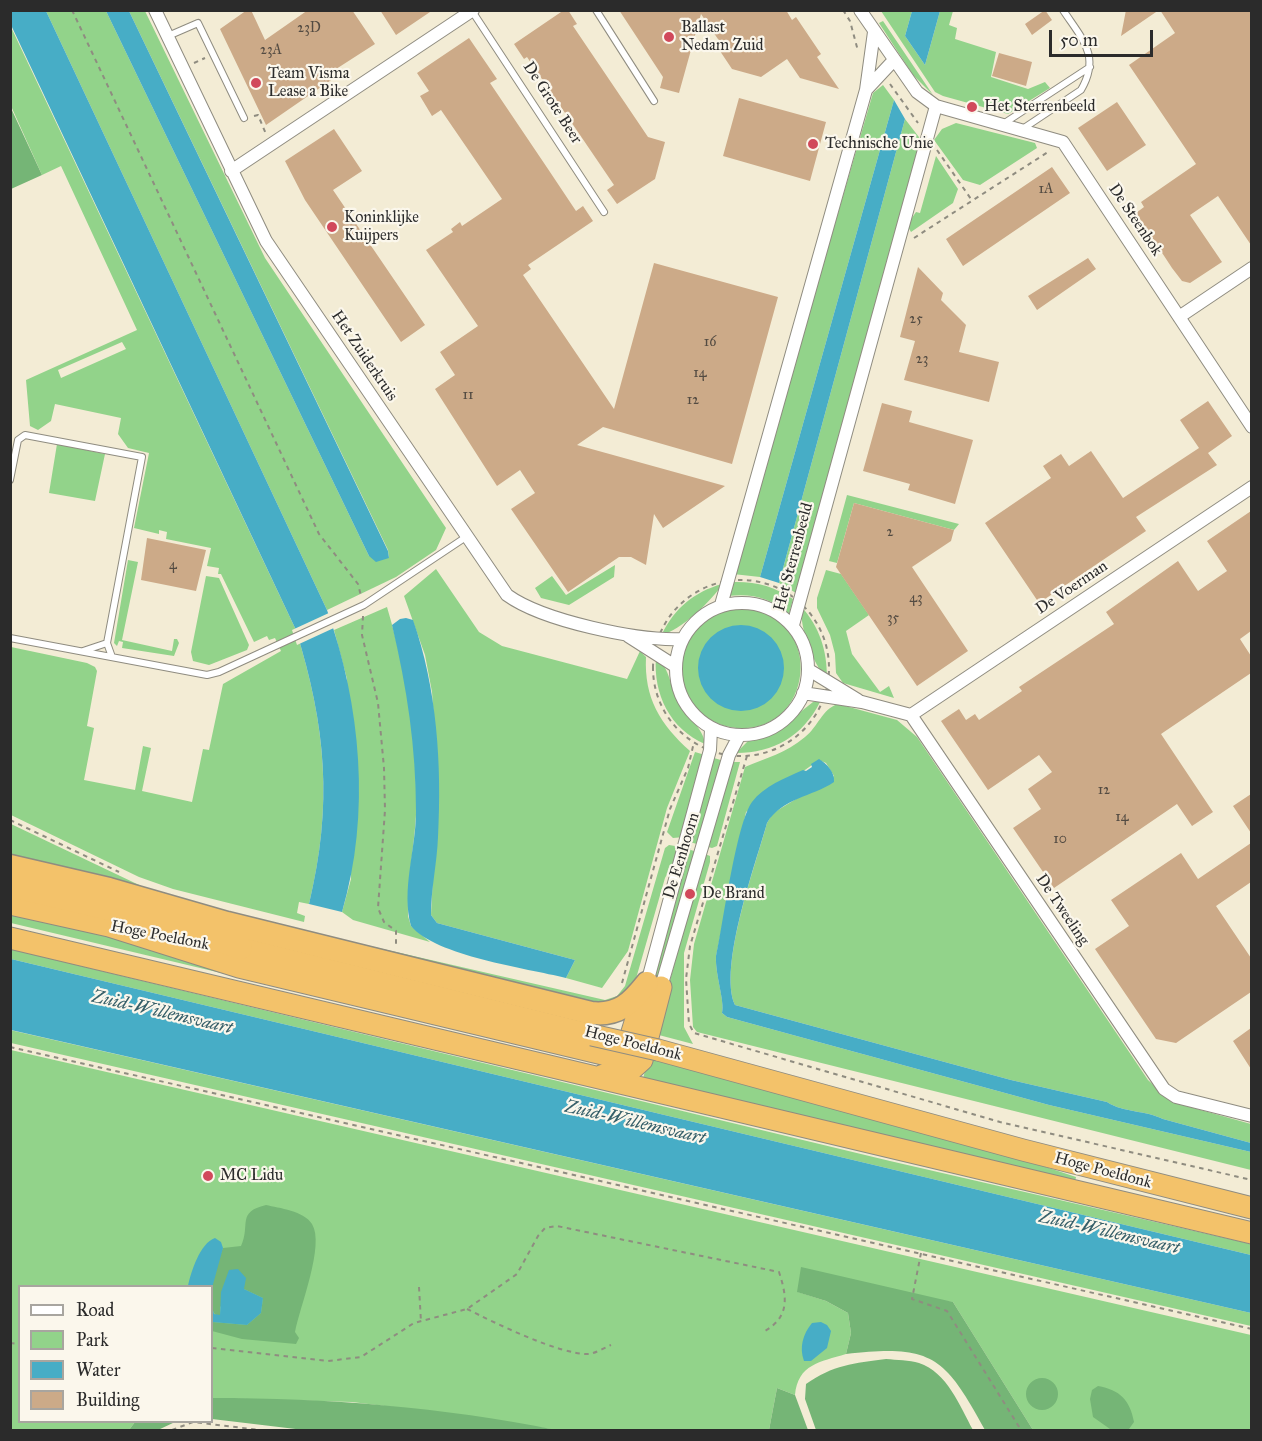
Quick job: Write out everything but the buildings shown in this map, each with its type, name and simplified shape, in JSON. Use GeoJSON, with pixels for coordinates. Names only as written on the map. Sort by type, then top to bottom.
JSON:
{"type":"FeatureCollection","features":[{"type":"Feature","properties":{"kind":"highway"},"geometry":{"type":"LineString","coordinates":[[10,866],[591,1013],[606,1014],[620,1010],[654,985]]}},
{"type":"Feature","properties":{"kind":"highway"},"geometry":{"type":"LineString","coordinates":[[10,886],[139,916],[241,948]]}},
{"type":"Feature","properties":{"kind":"highway","name":"Hoge Poeldonk"},"geometry":{"type":"LineString","coordinates":[[10,903],[109,927],[133,927],[220,947],[241,948],[658,1050],[1023,1150],[1251,1208]]}},
{"type":"Feature","properties":{"kind":"highway"},"geometry":{"type":"LineString","coordinates":[[109,927],[239,967],[607,1056],[624,1051],[628,1045],[654,985]]}},
{"type":"Feature","properties":{"kind":"highway","name":"Hoge Poeldonk"},"geometry":{"type":"LineString","coordinates":[[10,938],[1251,1233]]}},
{"type":"Feature","properties":{"kind":"highway"},"geometry":{"type":"LineString","coordinates":[[591,1076],[624,1072],[638,1066],[645,1052],[654,985]]}},
{"type":"Feature","properties":{"kind":"street","name":"Het Zuiderkruis"},"geometry":{"type":"LineString","coordinates":[[155,10],[266,241],[507,595],[523,607],[628,636],[682,639]]}},
{"type":"Feature","properties":{"kind":"street"},"geometry":{"type":"LineString","coordinates":[[860,10],[917,92],[936,106],[1063,142]]}},
{"type":"Feature","properties":{"kind":"street","name":"De Grote Beer"},"geometry":{"type":"LineString","coordinates":[[231,171],[473,11]]}},
{"type":"Feature","properties":{"kind":"street"},"geometry":{"type":"LineString","coordinates":[[721,605],[867,90],[874,32]]}},
{"type":"Feature","properties":{"kind":"street"},"geometry":{"type":"LineString","coordinates":[[867,90],[894,60]]}},
{"type":"Feature","properties":{"kind":"street","name":"Het Sterrenbeeld"},"geometry":{"type":"LineString","coordinates":[[793,625],[798,600],[936,106]]}},
{"type":"Feature","properties":{"kind":"street","name":"De Steenbok"},"geometry":{"type":"LineString","coordinates":[[1063,142],[1251,427]]}},
{"type":"Feature","properties":{"kind":"street"},"geometry":{"type":"LineString","coordinates":[[1179,317],[1251,268]]}},
{"type":"Feature","properties":{"kind":"street","name":"De Voerman"},"geometry":{"type":"LineString","coordinates":[[911,715],[1251,487]]}},
{"type":"Feature","properties":{"kind":"street"},"geometry":{"type":"LineString","coordinates":[[737,602],[766,607],[793,625],[803,641],[809,670],[803,693],[784,719],[764,730],[739,736],[711,729],[697,718],[680,695],[675,666],[682,639],[699,617],[721,605],[737,602]]}},
{"type":"Feature","properties":{"kind":"street","name":"Het Zuiderkruis"},"geometry":{"type":"LineString","coordinates":[[628,636],[675,666]]}},
{"type":"Feature","properties":{"kind":"street"},"geometry":{"type":"LineString","coordinates":[[809,670],[862,702]]}},
{"type":"Feature","properties":{"kind":"street"},"geometry":{"type":"LineString","coordinates":[[803,693],[862,702],[911,715]]}},
{"type":"Feature","properties":{"kind":"street","name":"De Tweeling"},"geometry":{"type":"LineString","coordinates":[[911,715],[1164,1089],[1176,1097],[1251,1116]]}},
{"type":"Feature","properties":{"kind":"street","name":"De Eenhoorn"},"geometry":{"type":"LineString","coordinates":[[654,985],[710,750],[711,729]]}},
{"type":"Feature","properties":{"kind":"street","name":"De Eenhoorn"},"geometry":{"type":"LineString","coordinates":[[654,985],[729,755],[739,736]]}},
{"type":"Feature","properties":{"kind":"lane"},"geometry":{"type":"LineString","coordinates":[[596,10],[654,101]]}},
{"type":"Feature","properties":{"kind":"lane"},"geometry":{"type":"LineString","coordinates":[[1019,130],[1081,90],[1090,67],[1086,45],[1063,10]]}},
{"type":"Feature","properties":{"kind":"lane","name":"De Grote Beer"},"geometry":{"type":"LineString","coordinates":[[473,11],[604,212]]}},
{"type":"Feature","properties":{"kind":"lane"},"geometry":{"type":"LineString","coordinates":[[167,36],[198,23],[244,118]]}},
{"type":"Feature","properties":{"kind":"lane"},"geometry":{"type":"LineString","coordinates":[[1002,126],[1090,67]]}},
{"type":"Feature","properties":{"kind":"lane"},"geometry":{"type":"LineString","coordinates":[[10,480],[18,440],[25,435],[142,457],[107,643],[112,657]]}},
{"type":"Feature","properties":{"kind":"lane"},"geometry":{"type":"LineString","coordinates":[[10,638],[207,675],[219,672],[364,605],[466,537]]}},
{"type":"Feature","properties":{"kind":"lane"},"geometry":{"type":"LineString","coordinates":[[82,651],[107,643]]}},
{"type":"Feature","properties":{"kind":"path"},"geometry":{"type":"LineString","coordinates":[[72,10],[319,534],[358,584],[364,605],[362,635],[378,703],[384,768],[378,908],[384,922],[396,931],[395,947]]}},
{"type":"Feature","properties":{"kind":"path"},"geometry":{"type":"LineString","coordinates":[[183,68],[213,54]]}},
{"type":"Feature","properties":{"kind":"path"},"geometry":{"type":"LineString","coordinates":[[244,118],[258,115],[272,144]]}},
{"type":"Feature","properties":{"kind":"path"},"geometry":{"type":"LineString","coordinates":[[910,245],[915,237],[1063,142]]}},
{"type":"Feature","properties":{"kind":"path"},"geometry":{"type":"LineString","coordinates":[[728,580],[766,583],[798,600],[807,607],[824,636],[828,651],[829,682],[825,696],[811,722],[789,742],[762,754],[729,755],[710,750],[694,742],[669,719],[660,704],[652,670],[657,638],[664,623],[686,599],[699,590],[728,580]]}},
{"type":"Feature","properties":{"kind":"path"},"geometry":{"type":"LineString","coordinates":[[619,988],[624,980],[670,809],[688,768],[694,742]]}},
{"type":"Feature","properties":{"kind":"path"},"geometry":{"type":"LineString","coordinates":[[747,756],[717,854],[687,966],[689,1024],[698,1037],[999,1122],[1251,1180]]}},
{"type":"Feature","properties":{"kind":"path"},"geometry":{"type":"LineString","coordinates":[[10,820],[125,874]]}},
{"type":"Feature","properties":{"kind":"path"},"geometry":{"type":"LineString","coordinates":[[10,1047],[1251,1329]]}},
{"type":"Feature","properties":{"kind":"path"},"geometry":{"type":"LineString","coordinates":[[213,1348],[328,1361],[347,1360],[377,1348],[403,1328],[467,1309],[517,1274],[538,1236],[545,1228],[557,1226],[779,1272],[783,1285],[785,1308],[778,1324],[763,1332]]}},
{"type":"Feature","properties":{"kind":"path"},"geometry":{"type":"LineString","coordinates":[[921,1253],[912,1299],[947,1311],[1021,1431]]}},
{"type":"Feature","properties":{"kind":"path"},"geometry":{"type":"LineString","coordinates":[[419,1287],[422,1322]]}},
{"type":"Feature","properties":{"kind":"path"},"geometry":{"type":"LineString","coordinates":[[467,1309],[497,1324],[561,1348],[590,1354],[611,1346]]}},
{"type":"Feature","properties":{"kind":"path"},"geometry":{"type":"LineString","coordinates":[[172,1431],[190,1423]]}},
{"type":"Feature","properties":{"kind":"path"},"geometry":{"type":"LineString","coordinates":[[200,1423],[260,1431]]}},
{"type":"Feature","properties":{"kind":"green space"},"geometry":{"type":"Polygon","coordinates":[[[46,11],[106,11],[369,556],[389,558],[388,550],[129,11],[145,11],[265,258],[446,528],[436,550],[396,577],[327,610],[46,11]]]}},
{"type":"Feature","properties":{"kind":"green space"},"geometry":{"type":"Polygon","coordinates":[[[881,11],[912,11],[905,36],[925,65],[940,11],[953,11],[949,25],[957,28],[955,39],[996,52],[991,77],[1028,89],[1045,82],[1050,88],[1008,114],[943,96],[935,92],[881,11]]]}},
{"type":"Feature","properties":{"kind":"green space"},"geometry":{"type":"Polygon","coordinates":[[[883,21],[933,95],[913,75],[879,23],[883,21]]]}},
{"type":"Feature","properties":{"kind":"green space"},"geometry":{"type":"Polygon","coordinates":[[[10,25],[296,630],[314,700],[323,766],[321,833],[317,868],[309,904],[299,902],[297,913],[305,916],[304,922],[173,889],[139,877],[11,815],[11,647],[87,663],[95,667],[97,671],[87,726],[94,728],[84,780],[135,790],[143,746],[151,748],[142,791],[192,802],[203,749],[209,750],[223,684],[281,651],[275,638],[269,640],[267,636],[254,642],[221,574],[218,574],[219,568],[207,566],[211,548],[166,539],[167,532],[159,530],[159,534],[134,528],[149,453],[128,448],[118,434],[121,418],[55,404],[51,421],[38,430],[30,426],[26,380],[137,330],[61,166],[42,175],[11,106],[10,25]],[[122,342],[58,370],[61,378],[126,349],[122,342]]]}},
{"type":"Feature","properties":{"kind":"green space"},"geometry":{"type":"Polygon","coordinates":[[[883,85],[894,100],[760,577],[733,574],[873,93],[883,85]]]}},
{"type":"Feature","properties":{"kind":"green space"},"geometry":{"type":"Polygon","coordinates":[[[10,106],[42,175],[11,189],[10,189],[10,106]]]}},
{"type":"Feature","properties":{"kind":"green space"},"geometry":{"type":"Polygon","coordinates":[[[905,119],[922,141],[796,593],[779,583],[905,119]]]}},
{"type":"Feature","properties":{"kind":"green space"},"geometry":{"type":"Polygon","coordinates":[[[956,123],[1035,143],[1037,148],[980,185],[963,180],[934,140],[942,129],[956,123]]]}},
{"type":"Feature","properties":{"kind":"green space"},"geometry":{"type":"Polygon","coordinates":[[[936,156],[958,189],[953,203],[911,232],[907,225],[916,212],[920,213],[936,156]]]}},
{"type":"Feature","properties":{"kind":"green space"},"geometry":{"type":"Polygon","coordinates":[[[57,444],[105,454],[95,501],[49,493],[57,444]]]}},
{"type":"Feature","properties":{"kind":"green space"},"geometry":{"type":"Polygon","coordinates":[[[847,495],[959,524],[954,530],[854,503],[837,563],[829,561],[847,495]]]}},
{"type":"Feature","properties":{"kind":"green space"},"geometry":{"type":"Polygon","coordinates":[[[128,560],[138,562],[122,640],[172,651],[174,639],[177,639],[179,643],[174,656],[122,648],[123,642],[119,641],[117,646],[114,643],[128,560]]]}},
{"type":"Feature","properties":{"kind":"green space"},"geometry":{"type":"Polygon","coordinates":[[[615,565],[614,577],[569,605],[541,598],[535,588],[552,576],[566,595],[615,565]]]}},
{"type":"Feature","properties":{"kind":"green space"},"geometry":{"type":"Polygon","coordinates":[[[436,569],[479,632],[502,646],[627,679],[640,651],[646,657],[648,685],[656,709],[670,731],[690,751],[667,808],[628,951],[602,988],[566,978],[575,960],[437,923],[431,915],[438,776],[432,692],[425,655],[404,596],[436,569]]]}},
{"type":"Feature","properties":{"kind":"green space"},"geometry":{"type":"Polygon","coordinates":[[[826,570],[841,574],[869,615],[846,631],[852,654],[880,692],[889,686],[894,698],[843,683],[836,673],[835,654],[830,635],[817,608],[817,598],[826,570]]]}},
{"type":"Feature","properties":{"kind":"green space"},"geometry":{"type":"Polygon","coordinates":[[[206,576],[219,578],[249,645],[247,650],[209,665],[193,661],[191,652],[206,576]]]}},
{"type":"Feature","properties":{"kind":"green space"},"geometry":{"type":"Polygon","coordinates":[[[731,582],[764,585],[786,594],[793,599],[789,614],[768,600],[745,595],[728,596],[731,582]]]}},
{"type":"Feature","properties":{"kind":"green space"},"geometry":{"type":"Polygon","coordinates":[[[722,584],[712,598],[695,614],[677,628],[662,634],[673,616],[686,602],[722,584]]]}},
{"type":"Feature","properties":{"kind":"green space"},"geometry":{"type":"Polygon","coordinates":[[[801,606],[818,631],[826,658],[827,678],[816,664],[808,645],[801,606]]]}},
{"type":"Feature","properties":{"kind":"green space"},"geometry":{"type":"Polygon","coordinates":[[[387,607],[410,710],[415,762],[416,815],[408,916],[411,926],[430,942],[353,920],[342,912],[351,879],[347,679],[334,630],[387,607]]]}},
{"type":"Feature","properties":{"kind":"green space"},"geometry":{"type":"Polygon","coordinates":[[[736,607],[767,613],[787,629],[798,650],[800,673],[794,696],[780,715],[759,726],[730,727],[711,720],[691,701],[681,680],[680,665],[683,651],[697,627],[722,611],[736,607]]]}},
{"type":"Feature","properties":{"kind":"green space"},"geometry":{"type":"Polygon","coordinates":[[[656,657],[665,667],[679,704],[698,728],[705,744],[682,729],[666,709],[657,684],[656,657]]]}},
{"type":"Feature","properties":{"kind":"green space"},"geometry":{"type":"Polygon","coordinates":[[[813,702],[820,702],[805,724],[786,740],[763,750],[736,753],[748,741],[779,729],[813,702]]]}},
{"type":"Feature","properties":{"kind":"green space"},"geometry":{"type":"Polygon","coordinates":[[[838,704],[897,720],[917,737],[1148,1080],[1172,1102],[1251,1124],[1251,1143],[1120,1108],[1107,1102],[1011,1080],[735,1005],[731,988],[731,966],[735,942],[740,915],[767,823],[773,813],[834,776],[826,763],[819,760],[746,812],[716,956],[722,1013],[727,1017],[1049,1105],[1251,1152],[1251,1170],[697,1032],[693,1027],[690,980],[694,944],[745,767],[776,755],[798,743],[828,710],[838,704]]]}},
{"type":"Feature","properties":{"kind":"green space"},"geometry":{"type":"Polygon","coordinates":[[[695,752],[705,755],[684,837],[673,838],[667,832],[695,752]]]}},
{"type":"Feature","properties":{"kind":"green space"},"geometry":{"type":"Polygon","coordinates":[[[714,758],[724,761],[700,845],[690,842],[714,758]]]}},
{"type":"Feature","properties":{"kind":"green space"},"geometry":{"type":"Polygon","coordinates":[[[731,762],[740,762],[717,846],[712,848],[708,847],[731,762]]]}},
{"type":"Feature","properties":{"kind":"green space"},"geometry":{"type":"Polygon","coordinates":[[[11,824],[158,894],[283,926],[605,1000],[617,996],[625,986],[665,848],[669,845],[681,847],[665,878],[633,989],[625,999],[587,1006],[11,857],[11,824]]]}},
{"type":"Feature","properties":{"kind":"green space"},"geometry":{"type":"Polygon","coordinates":[[[688,849],[697,852],[646,1032],[638,1030],[688,849]]]}},
{"type":"Feature","properties":{"kind":"green space"},"geometry":{"type":"Polygon","coordinates":[[[705,854],[710,856],[710,862],[684,953],[684,1027],[693,1044],[655,1034],[705,854]]]}},
{"type":"Feature","properties":{"kind":"green space"},"geometry":{"type":"Polygon","coordinates":[[[11,910],[591,1061],[11,923],[11,910]]]}},
{"type":"Feature","properties":{"kind":"green space"},"geometry":{"type":"Polygon","coordinates":[[[10,949],[890,1161],[1251,1244],[1251,1255],[11,959],[10,949]]]}},
{"type":"Feature","properties":{"kind":"green space"},"geometry":{"type":"Polygon","coordinates":[[[10,1030],[1251,1313],[1251,1326],[11,1043],[10,1030]]]}},
{"type":"Feature","properties":{"kind":"green space","name":"MC Lidu"},"geometry":{"type":"Polygon","coordinates":[[[11,1050],[1251,1335],[1251,1430],[1033,1430],[953,1302],[798,1292],[826,1301],[848,1313],[851,1333],[846,1354],[812,1366],[801,1377],[795,1395],[777,1388],[769,1430],[556,1430],[475,1417],[352,1402],[213,1398],[213,1285],[18,1285],[18,1423],[134,1423],[129,1430],[11,1430],[11,1050]]]}},
{"type":"Feature","properties":{"kind":"green space"},"geometry":{"type":"Polygon","coordinates":[[[648,1058],[1019,1158],[1076,1177],[1075,1182],[643,1079],[648,1058]]]}},
{"type":"Feature","properties":{"kind":"green space"},"geometry":{"type":"Polygon","coordinates":[[[266,1205],[303,1216],[312,1224],[315,1234],[314,1261],[295,1332],[299,1338],[296,1344],[242,1339],[213,1331],[213,1322],[247,1325],[261,1313],[263,1298],[244,1289],[244,1285],[220,1307],[220,1315],[217,1316],[213,1310],[212,1285],[223,1248],[241,1246],[246,1220],[251,1211],[266,1205]]]}},
{"type":"Feature","properties":{"kind":"green space"},"geometry":{"type":"Polygon","coordinates":[[[801,1267],[953,1302],[1033,1430],[985,1430],[959,1386],[946,1371],[933,1361],[918,1354],[875,1351],[846,1354],[851,1333],[848,1313],[826,1301],[797,1292],[801,1267]]]}},
{"type":"Feature","properties":{"kind":"green space"},"geometry":{"type":"Polygon","coordinates":[[[886,1359],[919,1363],[929,1367],[952,1391],[973,1430],[816,1430],[805,1399],[806,1384],[835,1369],[886,1359]]]}},
{"type":"Feature","properties":{"kind":"green space"},"geometry":{"type":"Polygon","coordinates":[[[1042,1378],[1053,1383],[1058,1394],[1053,1405],[1042,1410],[1031,1405],[1026,1394],[1031,1383],[1042,1378]]]}},
{"type":"Feature","properties":{"kind":"green space"},"geometry":{"type":"Polygon","coordinates":[[[1098,1386],[1118,1393],[1127,1402],[1134,1422],[1129,1429],[1110,1429],[1093,1417],[1090,1399],[1092,1390],[1098,1386]]]}},
{"type":"Feature","properties":{"kind":"green space"},"geometry":{"type":"Polygon","coordinates":[[[777,1388],[795,1395],[808,1430],[769,1430],[777,1388]]]}},
{"type":"Feature","properties":{"kind":"green space"},"geometry":{"type":"Polygon","coordinates":[[[213,1398],[385,1405],[471,1415],[556,1430],[304,1430],[213,1419],[213,1398]]]}},
{"type":"Feature","properties":{"kind":"green space"},"geometry":{"type":"Polygon","coordinates":[[[134,1423],[173,1423],[158,1430],[129,1430],[134,1423]]]}},
{"type":"Feature","properties":{"kind":"water"},"geometry":{"type":"Polygon","coordinates":[[[10,11],[46,11],[327,610],[348,683],[358,760],[357,837],[342,912],[309,904],[321,833],[323,766],[314,700],[296,630],[11,25],[10,11]]]}},
{"type":"Feature","properties":{"kind":"water"},"geometry":{"type":"Polygon","coordinates":[[[106,11],[129,11],[388,551],[389,558],[376,562],[369,556],[106,11]]]}},
{"type":"Feature","properties":{"kind":"water"},"geometry":{"type":"Polygon","coordinates":[[[912,11],[940,11],[925,65],[905,36],[912,11]]]}},
{"type":"Feature","properties":{"kind":"water"},"geometry":{"type":"Polygon","coordinates":[[[894,100],[905,119],[779,583],[760,577],[894,100]]]}},
{"type":"Feature","properties":{"kind":"water"},"geometry":{"type":"Polygon","coordinates":[[[406,618],[413,620],[421,646],[428,672],[436,727],[439,810],[431,915],[437,923],[575,960],[566,978],[460,953],[423,936],[411,926],[408,912],[408,884],[416,812],[414,764],[406,695],[392,625],[406,618]]]}},
{"type":"Feature","properties":{"kind":"water"},"geometry":{"type":"Polygon","coordinates":[[[741,625],[758,628],[772,637],[781,651],[784,668],[781,685],[772,699],[758,708],[741,711],[724,708],[710,699],[701,685],[698,668],[701,651],[710,637],[724,628],[741,625]]]}},
{"type":"Feature","properties":{"kind":"water"},"geometry":{"type":"Polygon","coordinates":[[[819,759],[830,769],[834,782],[789,803],[773,815],[767,823],[740,915],[735,941],[731,966],[731,988],[735,1005],[1011,1080],[1107,1102],[1120,1108],[1251,1143],[1251,1152],[1049,1105],[727,1017],[722,1013],[716,956],[735,852],[746,814],[752,802],[762,791],[789,776],[803,770],[806,771],[819,759]]]}},
{"type":"Feature","properties":{"kind":"water","name":"Zuid-Willemsvaart"},"geometry":{"type":"Polygon","coordinates":[[[11,959],[1251,1255],[1251,1313],[11,1030],[11,959]]]}},
{"type":"Feature","properties":{"kind":"water"},"geometry":{"type":"Polygon","coordinates":[[[215,1238],[221,1242],[223,1248],[213,1285],[188,1285],[194,1266],[210,1241],[215,1238]]]}},
{"type":"Feature","properties":{"kind":"water"},"geometry":{"type":"Polygon","coordinates":[[[238,1269],[246,1278],[244,1289],[263,1298],[261,1313],[247,1325],[213,1322],[213,1310],[214,1314],[220,1315],[221,1292],[229,1270],[238,1269]]]}},
{"type":"Feature","properties":{"kind":"water"},"geometry":{"type":"Polygon","coordinates":[[[821,1322],[831,1331],[827,1348],[811,1361],[804,1361],[802,1346],[804,1336],[812,1323],[821,1322]]]}},
{"type":"Feature","properties":{"kind":"pier"},"geometry":{"type":"Polygon","coordinates":[[[331,612],[336,627],[297,645],[292,630],[331,612]]]}},
{"type":"Feature","properties":{"kind":"place","name":"Ballast Nedam Zuid"},"geometry":{"type":"Point","coordinates":[669,37]}},
{"type":"Feature","properties":{"kind":"place","name":"Team Visma Lease a Bike"},"geometry":{"type":"Point","coordinates":[256,83]}},
{"type":"Feature","properties":{"kind":"place","name":"Het Sterrenbeeld"},"geometry":{"type":"Point","coordinates":[972,107]}},
{"type":"Feature","properties":{"kind":"place","name":"Technische Unie"},"geometry":{"type":"Point","coordinates":[813,144]}},
{"type":"Feature","properties":{"kind":"place","name":"Koninklijke Kuijpers"},"geometry":{"type":"Point","coordinates":[332,227]}},
{"type":"Feature","properties":{"kind":"place","name":"De Brand"},"geometry":{"type":"Point","coordinates":[690,894]}},
{"type":"Feature","properties":{"kind":"place","name":"MC Lidu"},"geometry":{"type":"Point","coordinates":[208,1176]}}]}
